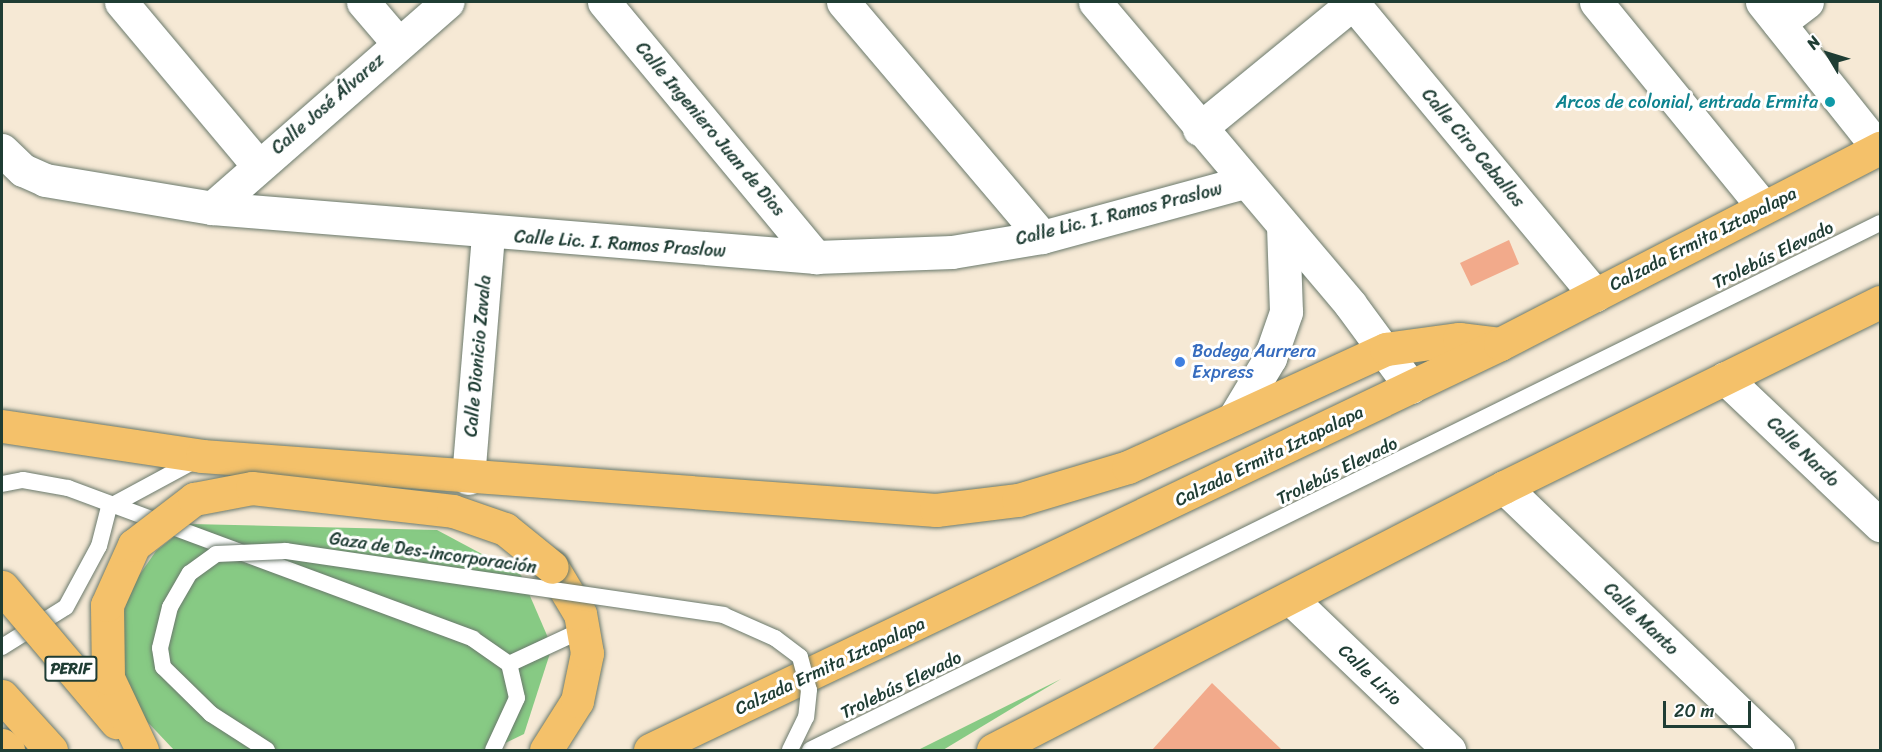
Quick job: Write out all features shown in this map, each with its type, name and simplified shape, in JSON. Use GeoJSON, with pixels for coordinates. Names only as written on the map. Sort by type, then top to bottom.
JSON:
{"type":"FeatureCollection","features":[{"type":"Feature","properties":{"kind":"main road","name":"Calzada Ermita Iztapalapa"},"geometry":{"type":"LineString","coordinates":[[650,750],[1500,344],[1763,207],[1880,149]]}},
{"type":"Feature","properties":{"kind":"main road"},"geometry":{"type":"LineString","coordinates":[[993,750],[1291,599],[1504,487],[1881,302]]}},
{"type":"Feature","properties":{"kind":"main road"},"geometry":{"type":"LineString","coordinates":[[2,426],[202,456],[468,478],[936,510],[1018,500],[1128,467],[1386,349],[1459,339],[1500,344]]}},
{"type":"Feature","properties":{"kind":"main road"},"geometry":{"type":"LineString","coordinates":[[141,750],[108,678],[107,605],[134,545],[194,498],[252,488],[453,512],[505,529],[552,567],[573,598],[584,629],[583,682],[564,727],[546,750]]}},
{"type":"Feature","properties":{"kind":"main road","name":"PERIF"},"geometry":{"type":"LineString","coordinates":[[2,587],[141,750]]}},
{"type":"Feature","properties":{"kind":"main road"},"geometry":{"type":"LineString","coordinates":[[2,696],[51,750]]}},
{"type":"Feature","properties":{"kind":"main road"},"geometry":{"type":"LineString","coordinates":[[2,745],[8,750]]}},
{"type":"Feature","properties":{"kind":"street"},"geometry":{"type":"LineString","coordinates":[[122,2],[258,165]]}},
{"type":"Feature","properties":{"kind":"street"},"geometry":{"type":"LineString","coordinates":[[363,2],[398,43]]}},
{"type":"Feature","properties":{"kind":"street","name":"Calle José Álvarez"},"geometry":{"type":"LineString","coordinates":[[212,207],[447,2]]}},
{"type":"Feature","properties":{"kind":"street","name":"Calle Ingeniero Juan de Dios"},"geometry":{"type":"LineString","coordinates":[[604,2],[816,257]]}},
{"type":"Feature","properties":{"kind":"street"},"geometry":{"type":"LineString","coordinates":[[843,2],[1042,237]]}},
{"type":"Feature","properties":{"kind":"street"},"geometry":{"type":"LineString","coordinates":[[1095,2],[1199,129],[1386,349],[1411,387]]}},
{"type":"Feature","properties":{"kind":"street"},"geometry":{"type":"LineString","coordinates":[[1199,129],[1353,2]]}},
{"type":"Feature","properties":{"kind":"street","name":"Calle Ciro Ceballos"},"geometry":{"type":"LineString","coordinates":[[1353,2],[1595,295]]}},
{"type":"Feature","properties":{"kind":"street"},"geometry":{"type":"LineString","coordinates":[[1596,2],[1763,207]]}},
{"type":"Feature","properties":{"kind":"street"},"geometry":{"type":"LineString","coordinates":[[1807,2],[1771,12],[1880,149]]}},
{"type":"Feature","properties":{"kind":"street","name":"Calle Lic. I. Ramos Praslow"},"geometry":{"type":"LineString","coordinates":[[2,150],[23,170],[45,180],[212,207],[488,234],[816,257],[952,252],[1042,237],[1244,182]]}},
{"type":"Feature","properties":{"kind":"street"},"geometry":{"type":"LineString","coordinates":[[1234,418],[1270,358],[1286,312],[1283,226]]}},
{"type":"Feature","properties":{"kind":"street","name":"Calle Dionicio Zavala"},"geometry":{"type":"LineString","coordinates":[[468,478],[488,234]]}},
{"type":"Feature","properties":{"kind":"street","name":"Calle Nardo"},"geometry":{"type":"LineString","coordinates":[[1725,378],[1881,525]]}},
{"type":"Feature","properties":{"kind":"street","name":"Calle Manto"},"geometry":{"type":"LineString","coordinates":[[1504,487],[1778,750]]}},
{"type":"Feature","properties":{"kind":"street","name":"Calle Lirio"},"geometry":{"type":"LineString","coordinates":[[1291,599],[1449,750]]}},
{"type":"Feature","properties":{"kind":"lane","name":"Trolebús Elevado"},"geometry":{"type":"LineString","coordinates":[[810,750],[1881,224]]}},
{"type":"Feature","properties":{"kind":"lane"},"geometry":{"type":"LineString","coordinates":[[2,647],[66,608],[99,546],[109,507],[202,456]]}},
{"type":"Feature","properties":{"kind":"lane"},"geometry":{"type":"LineString","coordinates":[[2,484],[23,480],[68,488],[109,507],[473,639],[509,664],[517,698],[493,750]]}},
{"type":"Feature","properties":{"kind":"lane","name":"Gaza de Des-incorporación"},"geometry":{"type":"LineString","coordinates":[[267,750],[211,714],[163,667],[160,648],[170,607],[190,573],[216,554],[286,551],[723,615],[776,638],[800,657],[809,690],[806,717],[790,750]]}},
{"type":"Feature","properties":{"kind":"lane"},"geometry":{"type":"LineString","coordinates":[[509,664],[584,629]]}},
{"type":"Feature","properties":{"kind":"green space"},"geometry":{"type":"Polygon","coordinates":[[[190,524],[437,530],[521,575],[552,647],[524,734],[491,750],[174,750],[139,713],[122,673],[119,629],[131,587],[156,551],[190,524]]]}},
{"type":"Feature","properties":{"kind":"green space"},"geometry":{"type":"Polygon","coordinates":[[[1061,679],[943,750],[918,750],[1061,679]]]}},
{"type":"Feature","properties":{"kind":"building"},"geometry":{"type":"Polygon","coordinates":[[[1509,240],[1519,264],[1471,286],[1460,263],[1509,240]]]}},
{"type":"Feature","properties":{"kind":"building"},"geometry":{"type":"Polygon","coordinates":[[[1212,683],[1282,750],[1152,750],[1212,683]]]}},
{"type":"Feature","properties":{"kind":"place","name":"Arcos de colonial, entrada Ermita"},"geometry":{"type":"Point","coordinates":[1830,102]}},
{"type":"Feature","properties":{"kind":"place","name":"Bodega Aurrera Express"},"geometry":{"type":"Point","coordinates":[1180,362]}}]}
